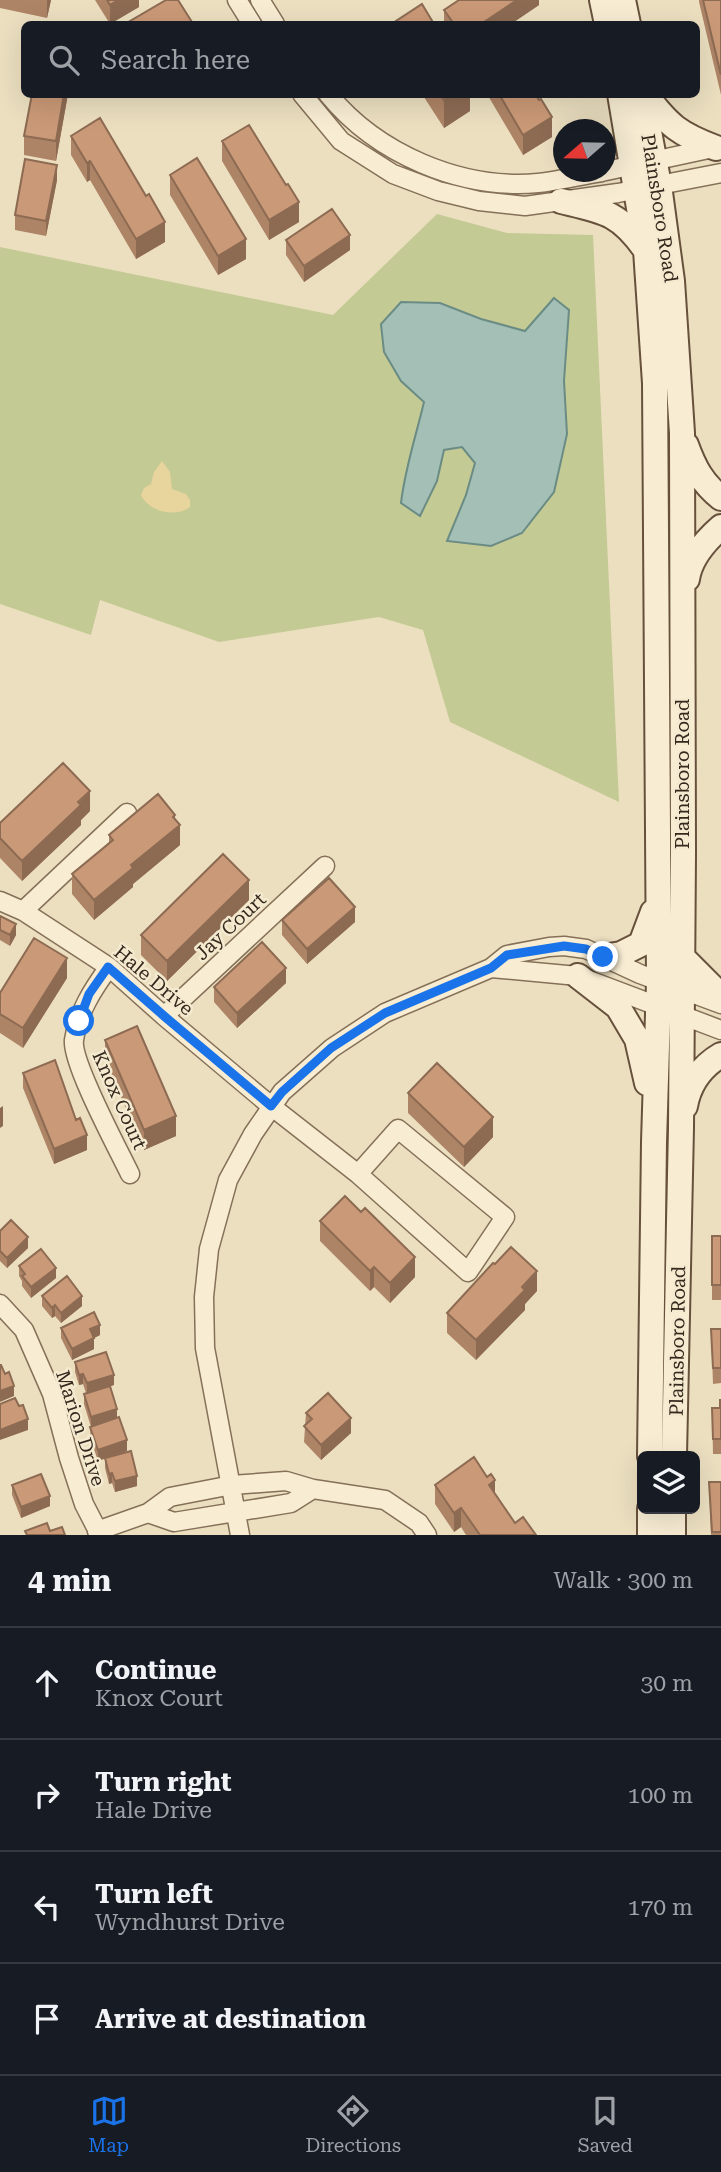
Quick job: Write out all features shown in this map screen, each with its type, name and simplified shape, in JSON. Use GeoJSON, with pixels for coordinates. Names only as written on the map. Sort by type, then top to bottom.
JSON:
{"type":"FeatureCollection","features":[{"type":"Feature","properties":{"kind":"street"},"geometry":{"type":"LineString","coordinates":[[237,0],[250,21]]}},
{"type":"Feature","properties":{"kind":"street"},"geometry":{"type":"LineString","coordinates":[[260,0],[273,21]]}},
{"type":"Feature","properties":{"kind":"street"},"geometry":{"type":"LineString","coordinates":[[602,0],[606,21]]}},
{"type":"Feature","properties":{"kind":"street"},"geometry":{"type":"LineString","coordinates":[[623,0],[627,21]]}},
{"type":"Feature","properties":{"kind":"street"},"geometry":{"type":"LineString","coordinates":[[305,98],[341,141],[393,174],[438,191],[479,201],[525,206],[561,201],[645,175],[719,147]]}},
{"type":"Feature","properties":{"kind":"street"},"geometry":{"type":"LineString","coordinates":[[331,98],[384,142],[451,175],[494,183],[553,180]]}},
{"type":"Feature","properties":{"kind":"street","name":"Plainsboro Road"},"geometry":{"type":"LineString","coordinates":[[621,98],[645,175],[672,281],[682,433],[682,957],[670,986]]}},
{"type":"Feature","properties":{"kind":"street","name":"Plainsboro Road"},"geometry":{"type":"LineString","coordinates":[[644,98],[646,250],[655,370],[659,894],[670,986],[654,1142],[650,1451]]}},
{"type":"Feature","properties":{"kind":"street"},"geometry":{"type":"LineString","coordinates":[[647,98],[664,120],[687,137],[719,147]]}},
{"type":"Feature","properties":{"kind":"street"},"geometry":{"type":"LineString","coordinates":[[616,172],[645,175],[721,173]]}},
{"type":"Feature","properties":{"kind":"street"},"geometry":{"type":"LineString","coordinates":[[561,201],[603,211],[631,228],[646,250]]}},
{"type":"Feature","properties":{"kind":"street"},"geometry":{"type":"LineString","coordinates":[[682,433],[700,477],[709,489],[721,498]]}},
{"type":"Feature","properties":{"kind":"street"},"geometry":{"type":"LineString","coordinates":[[683,608],[688,568],[701,547],[721,527]]}},
{"type":"Feature","properties":{"kind":"street"},"geometry":{"type":"LineString","coordinates":[[23,911],[127,813]]}},
{"type":"Feature","properties":{"kind":"street","name":"Jay Court"},"geometry":{"type":"LineString","coordinates":[[164,1016],[325,866]]}},
{"type":"Feature","properties":{"kind":"street"},"geometry":{"type":"LineString","coordinates":[[603,957],[621,954],[640,943],[659,894]]}},
{"type":"Feature","properties":{"kind":"street","name":"Hale Drive"},"geometry":{"type":"LineString","coordinates":[[0,901],[23,911],[108,967],[271,1106],[358,1174],[468,1272],[505,1217],[398,1129],[358,1174]]}},
{"type":"Feature","properties":{"kind":"street"},"geometry":{"type":"LineString","coordinates":[[240,1535],[205,1348],[204,1297],[209,1249],[228,1180],[282,1092],[331,1048],[385,1013],[491,968],[507,955],[549,947],[586,949],[670,986],[721,1004]]}},
{"type":"Feature","properties":{"kind":"street"},"geometry":{"type":"LineString","coordinates":[[682,957],[721,996]]}},
{"type":"Feature","properties":{"kind":"street","name":"Knox Court"},"geometry":{"type":"LineString","coordinates":[[108,967],[89,994],[73,1042],[83,1077],[130,1174]]}},
{"type":"Feature","properties":{"kind":"street"},"geometry":{"type":"LineString","coordinates":[[491,968],[578,976],[721,1030]]}},
{"type":"Feature","properties":{"kind":"street"},"geometry":{"type":"LineString","coordinates":[[578,976],[618,1007],[637,1039],[647,1086],[654,1142]]}},
{"type":"Feature","properties":{"kind":"street","name":"Plainsboro Road"},"geometry":{"type":"LineString","coordinates":[[669,1011],[681,1128],[674,1451]]}},
{"type":"Feature","properties":{"kind":"street"},"geometry":{"type":"LineString","coordinates":[[681,1128],[687,1091],[705,1067],[721,1055]]}},
{"type":"Feature","properties":{"kind":"street","name":"Marion Drive"},"geometry":{"type":"LineString","coordinates":[[0,1304],[24,1330],[52,1394],[80,1493],[99,1533],[148,1513],[170,1496],[232,1485],[286,1481],[313,1489],[384,1500],[419,1523],[427,1535]]}},
{"type":"Feature","properties":{"kind":"street"},"geometry":{"type":"LineString","coordinates":[[148,1513],[174,1522],[237,1513],[291,1503],[313,1489]]}},
{"type":"Feature","properties":{"kind":"street"},"geometry":{"type":"LineString","coordinates":[[650,1514],[650,1535]]}},
{"type":"Feature","properties":{"kind":"street"},"geometry":{"type":"LineString","coordinates":[[673,1514],[673,1535]]}},
{"type":"Feature","properties":{"kind":"green space"},"geometry":{"type":"Polygon","coordinates":[[[437,214],[507,233],[593,235],[619,802],[450,722],[423,630],[379,617],[219,642],[100,600],[91,635],[0,604],[0,247],[333,315],[437,214]]]}},
{"type":"Feature","properties":{"kind":"sand"},"geometry":{"type":"Polygon","coordinates":[[[162,461],[170,472],[172,489],[186,494],[190,507],[178,512],[163,512],[150,506],[141,495],[144,488],[151,484],[154,472],[162,461]]]}},
{"type":"Feature","properties":{"kind":"water"},"geometry":{"type":"Polygon","coordinates":[[[554,298],[569,310],[564,381],[567,434],[554,492],[522,533],[491,546],[447,541],[466,495],[475,463],[462,447],[444,450],[437,481],[420,516],[401,503],[424,402],[401,381],[384,352],[381,324],[401,302],[440,303],[481,319],[525,331],[554,298]]]}},
{"type":"Feature","properties":{"kind":"building"},"geometry":{"type":"Polygon","coordinates":[[[166,0],[178,0],[191,21],[130,21],[166,0]]]}},
{"type":"Feature","properties":{"kind":"building"},"geometry":{"type":"Polygon","coordinates":[[[459,0],[517,0],[486,21],[452,21],[444,10],[459,0]]]}},
{"type":"Feature","properties":{"kind":"building"},"geometry":{"type":"Polygon","coordinates":[[[703,0],[721,0],[721,75],[703,0]]]}},
{"type":"Feature","properties":{"kind":"building"},"geometry":{"type":"Polygon","coordinates":[[[422,4],[432,21],[396,21],[422,4]]]}},
{"type":"Feature","properties":{"kind":"building"},"geometry":{"type":"Polygon","coordinates":[[[31,98],[63,98],[56,141],[24,136],[31,98]]]}},
{"type":"Feature","properties":{"kind":"building"},"geometry":{"type":"Polygon","coordinates":[[[501,98],[541,99],[552,117],[523,135],[501,98]]]}},
{"type":"Feature","properties":{"kind":"building"},"geometry":{"type":"Polygon","coordinates":[[[100,118],[146,196],[149,194],[165,222],[136,239],[90,161],[87,163],[71,136],[100,118]]]}},
{"type":"Feature","properties":{"kind":"building"},"geometry":{"type":"Polygon","coordinates":[[[249,125],[299,202],[269,220],[222,141],[249,125]]]}},
{"type":"Feature","properties":{"kind":"building"},"geometry":{"type":"Polygon","coordinates":[[[197,158],[246,239],[218,256],[170,175],[197,158]]]}},
{"type":"Feature","properties":{"kind":"building"},"geometry":{"type":"Polygon","coordinates":[[[25,159],[57,165],[46,221],[15,215],[25,159]]]}},
{"type":"Feature","properties":{"kind":"building"},"geometry":{"type":"Polygon","coordinates":[[[332,209],[350,235],[304,266],[286,240],[332,209]]]}},
{"type":"Feature","properties":{"kind":"building"},"geometry":{"type":"Polygon","coordinates":[[[63,763],[90,791],[78,802],[81,805],[22,861],[0,838],[0,823],[63,763]]]}},
{"type":"Feature","properties":{"kind":"building"},"geometry":{"type":"Polygon","coordinates":[[[158,794],[180,825],[94,900],[72,874],[113,840],[109,835],[158,794]]]}},
{"type":"Feature","properties":{"kind":"building"},"geometry":{"type":"Polygon","coordinates":[[[223,854],[249,880],[167,961],[141,935],[223,854]]]}},
{"type":"Feature","properties":{"kind":"building"},"geometry":{"type":"Polygon","coordinates":[[[329,878],[355,907],[307,949],[282,920],[329,878]]]}},
{"type":"Feature","properties":{"kind":"building"},"geometry":{"type":"Polygon","coordinates":[[[0,916],[16,924],[10,935],[0,930],[0,916]]]}},
{"type":"Feature","properties":{"kind":"building"},"geometry":{"type":"Polygon","coordinates":[[[34,938],[67,958],[23,1028],[0,1014],[0,993],[34,938]]]}},
{"type":"Feature","properties":{"kind":"building"},"geometry":{"type":"Polygon","coordinates":[[[262,942],[286,968],[237,1013],[214,987],[262,942]]]}},
{"type":"Feature","properties":{"kind":"building"},"geometry":{"type":"Polygon","coordinates":[[[137,1026],[176,1116],[144,1130],[105,1040],[137,1026]]]}},
{"type":"Feature","properties":{"kind":"building"},"geometry":{"type":"Polygon","coordinates":[[[55,1060],[76,1120],[80,1118],[87,1135],[54,1149],[23,1073],[55,1060]]]}},
{"type":"Feature","properties":{"kind":"building"},"geometry":{"type":"Polygon","coordinates":[[[437,1063],[493,1117],[464,1147],[408,1093],[437,1063]]]}},
{"type":"Feature","properties":{"kind":"building"},"geometry":{"type":"Polygon","coordinates":[[[345,1196],[361,1212],[365,1208],[415,1257],[390,1283],[374,1267],[370,1271],[320,1221],[345,1196]]]}},
{"type":"Feature","properties":{"kind":"building"},"geometry":{"type":"Polygon","coordinates":[[[11,1220],[28,1237],[7,1258],[0,1251],[0,1231],[11,1220]]]}},
{"type":"Feature","properties":{"kind":"building"},"geometry":{"type":"Polygon","coordinates":[[[712,1236],[721,1236],[721,1285],[712,1285],[712,1236]]]}},
{"type":"Feature","properties":{"kind":"building"},"geometry":{"type":"Polygon","coordinates":[[[511,1247],[537,1271],[522,1287],[525,1290],[476,1340],[447,1313],[511,1247]]]}},
{"type":"Feature","properties":{"kind":"building"},"geometry":{"type":"Polygon","coordinates":[[[41,1249],[56,1268],[31,1287],[22,1276],[25,1274],[19,1266],[41,1249]]]}},
{"type":"Feature","properties":{"kind":"building"},"geometry":{"type":"Polygon","coordinates":[[[67,1276],[82,1296],[61,1313],[55,1305],[52,1308],[42,1296],[67,1276]]]}},
{"type":"Feature","properties":{"kind":"building"},"geometry":{"type":"Polygon","coordinates":[[[94,1312],[100,1325],[90,1329],[94,1338],[72,1349],[61,1328],[94,1312]]]}},
{"type":"Feature","properties":{"kind":"building"},"geometry":{"type":"Polygon","coordinates":[[[711,1329],[721,1329],[721,1368],[713,1368],[711,1329]]]}},
{"type":"Feature","properties":{"kind":"building"},"geometry":{"type":"Polygon","coordinates":[[[106,1352],[114,1375],[87,1383],[83,1374],[79,1375],[75,1362],[106,1352]]]}},
{"type":"Feature","properties":{"kind":"building"},"geometry":{"type":"Polygon","coordinates":[[[0,1365],[5,1374],[9,1372],[14,1386],[0,1391],[0,1365]]]}},
{"type":"Feature","properties":{"kind":"building"},"geometry":{"type":"Polygon","coordinates":[[[110,1386],[117,1409],[91,1417],[84,1394],[110,1386]]]}},
{"type":"Feature","properties":{"kind":"building"},"geometry":{"type":"Polygon","coordinates":[[[328,1393],[351,1418],[321,1445],[304,1426],[312,1419],[306,1413],[328,1393]]]}},
{"type":"Feature","properties":{"kind":"building"},"geometry":{"type":"Polygon","coordinates":[[[15,1398],[19,1406],[23,1405],[28,1419],[0,1430],[0,1404],[15,1398]]]}},
{"type":"Feature","properties":{"kind":"building"},"geometry":{"type":"Polygon","coordinates":[[[720,1400],[721,1439],[713,1439],[712,1408],[720,1408],[720,1400]]]}},
{"type":"Feature","properties":{"kind":"building"},"geometry":{"type":"Polygon","coordinates":[[[119,1417],[127,1440],[98,1450],[90,1427],[119,1417]]]}},
{"type":"Feature","properties":{"kind":"building"},"geometry":{"type":"Polygon","coordinates":[[[131,1451],[137,1476],[115,1481],[112,1473],[109,1474],[105,1458],[131,1451]]]}},
{"type":"Feature","properties":{"kind":"building"},"geometry":{"type":"Polygon","coordinates":[[[474,1457],[487,1477],[491,1474],[495,1480],[489,1485],[515,1523],[523,1517],[536,1535],[480,1535],[461,1508],[454,1513],[435,1485],[474,1457]]]}},
{"type":"Feature","properties":{"kind":"building"},"geometry":{"type":"Polygon","coordinates":[[[41,1474],[50,1496],[21,1507],[12,1485],[41,1474]]]}},
{"type":"Feature","properties":{"kind":"building"},"geometry":{"type":"Polygon","coordinates":[[[709,1482],[721,1482],[721,1532],[712,1532],[709,1482]]]}},
{"type":"Feature","properties":{"kind":"building"},"geometry":{"type":"Polygon","coordinates":[[[47,1523],[50,1531],[62,1527],[65,1535],[27,1535],[25,1531],[47,1523]]]}},
{"type":"Feature","properties":{"kind":"route"},"geometry":{"type":"LineString","coordinates":[[79,1021],[89,994],[108,967],[271,1106],[282,1092],[331,1048],[385,1013],[491,968],[507,955],[564,946],[586,949],[603,957]]}}]}
